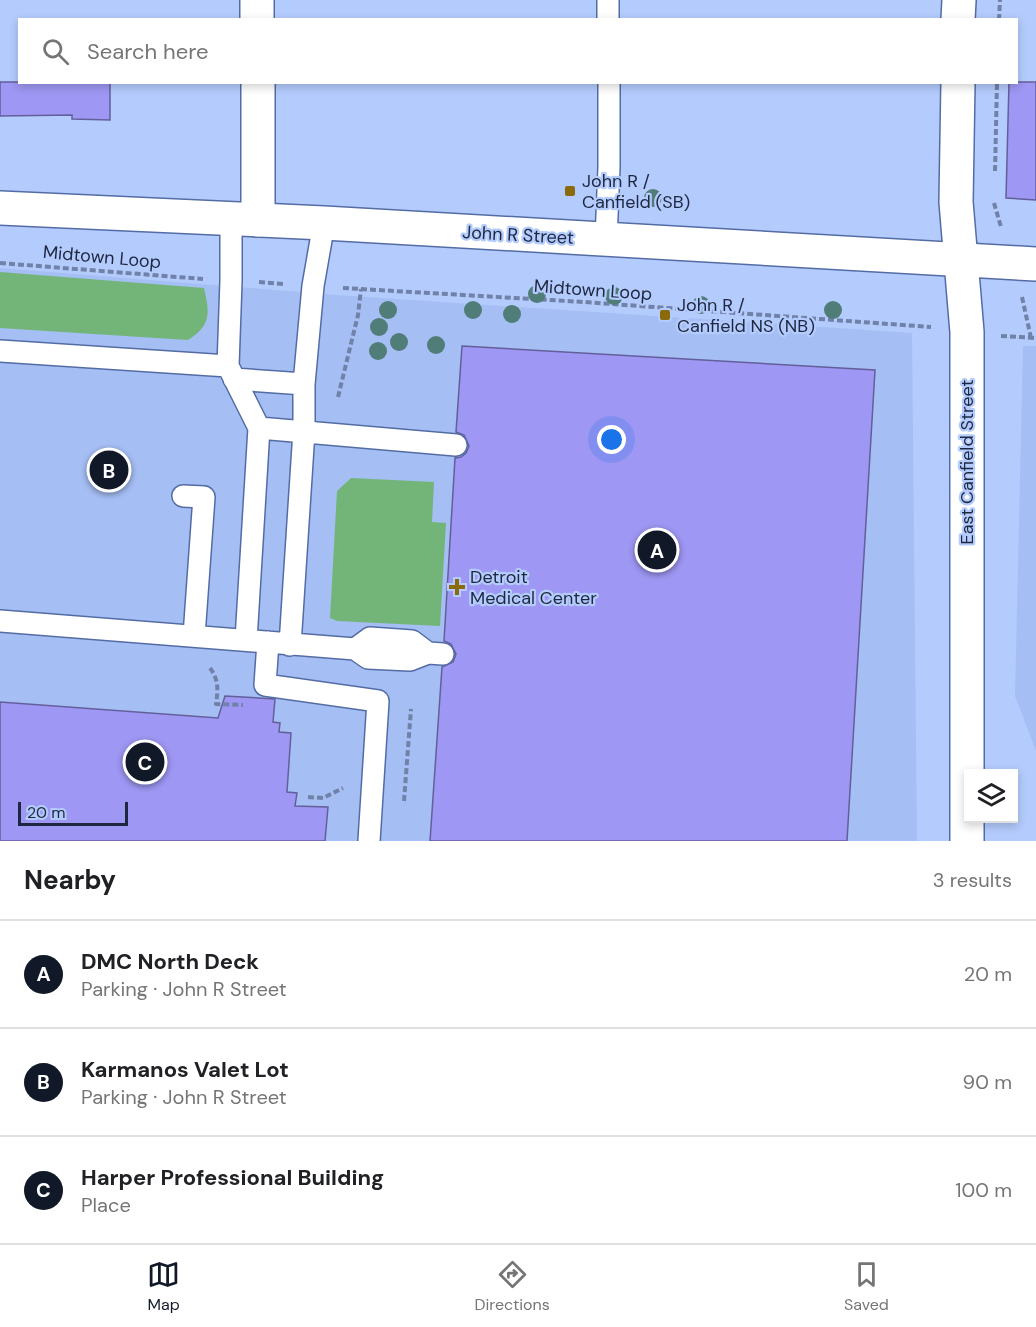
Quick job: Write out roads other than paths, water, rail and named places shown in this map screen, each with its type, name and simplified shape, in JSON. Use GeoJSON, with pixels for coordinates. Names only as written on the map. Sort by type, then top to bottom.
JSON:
{"type":"FeatureCollection","features":[{"type":"Feature","properties":{"kind":"street"},"geometry":{"type":"LineString","coordinates":[[257,0],[257,18]]}},
{"type":"Feature","properties":{"kind":"street"},"geometry":{"type":"LineString","coordinates":[[958,18],[959,0]]}},
{"type":"Feature","properties":{"kind":"street"},"geometry":{"type":"LineString","coordinates":[[244,219],[258,84]]}},
{"type":"Feature","properties":{"kind":"street","name":"East Canfield Street"},"geometry":{"type":"LineString","coordinates":[[958,84],[956,202],[967,332],[967,841]]}},
{"type":"Feature","properties":{"kind":"street","name":"John R Street"},"geometry":{"type":"LineString","coordinates":[[0,208],[324,223],[1036,264]]}},
{"type":"Feature","properties":{"kind":"lane"},"geometry":{"type":"LineString","coordinates":[[608,0],[608,18]]}},
{"type":"Feature","properties":{"kind":"lane"},"geometry":{"type":"LineString","coordinates":[[606,240],[609,84]]}},
{"type":"Feature","properties":{"kind":"lane"},"geometry":{"type":"LineString","coordinates":[[244,219],[231,280],[231,372],[259,428],[246,640]]}},
{"type":"Feature","properties":{"kind":"lane"},"geometry":{"type":"LineString","coordinates":[[290,645],[304,431],[304,384],[313,286],[324,223]]}},
{"type":"Feature","properties":{"kind":"lane"},"geometry":{"type":"LineString","coordinates":[[0,351],[231,372],[304,384]]}},
{"type":"Feature","properties":{"kind":"lane"},"geometry":{"type":"LineString","coordinates":[[259,428],[456,445]]}},
{"type":"Feature","properties":{"kind":"lane"},"geometry":{"type":"LineString","coordinates":[[183,496],[204,497],[194,636]]}},
{"type":"Feature","properties":{"kind":"lane"},"geometry":{"type":"LineString","coordinates":[[0,621],[355,649],[368,658],[410,660],[435,654]]}},
{"type":"Feature","properties":{"kind":"lane"},"geometry":{"type":"LineString","coordinates":[[268,642],[265,685],[378,701],[369,841]]}},
{"type":"Feature","properties":{"kind":"place","name":"John R / Canfield (SB)"},"geometry":{"type":"Point","coordinates":[570,191]}},
{"type":"Feature","properties":{"kind":"place","name":"John R / Canfield NS (NB)"},"geometry":{"type":"Point","coordinates":[665,315]}},
{"type":"Feature","properties":{"kind":"place","name":"Karmanos Valet Lot"},"geometry":{"type":"Point","coordinates":[109,470]}},
{"type":"Feature","properties":{"kind":"place","name":"DMC North Deck"},"geometry":{"type":"Point","coordinates":[657,550]}},
{"type":"Feature","properties":{"kind":"place","name":"Detroit Medical Center"},"geometry":{"type":"Point","coordinates":[457,587]}},
{"type":"Feature","properties":{"kind":"place","name":"Harper Professional Building"},"geometry":{"type":"Point","coordinates":[145,762]}}]}
